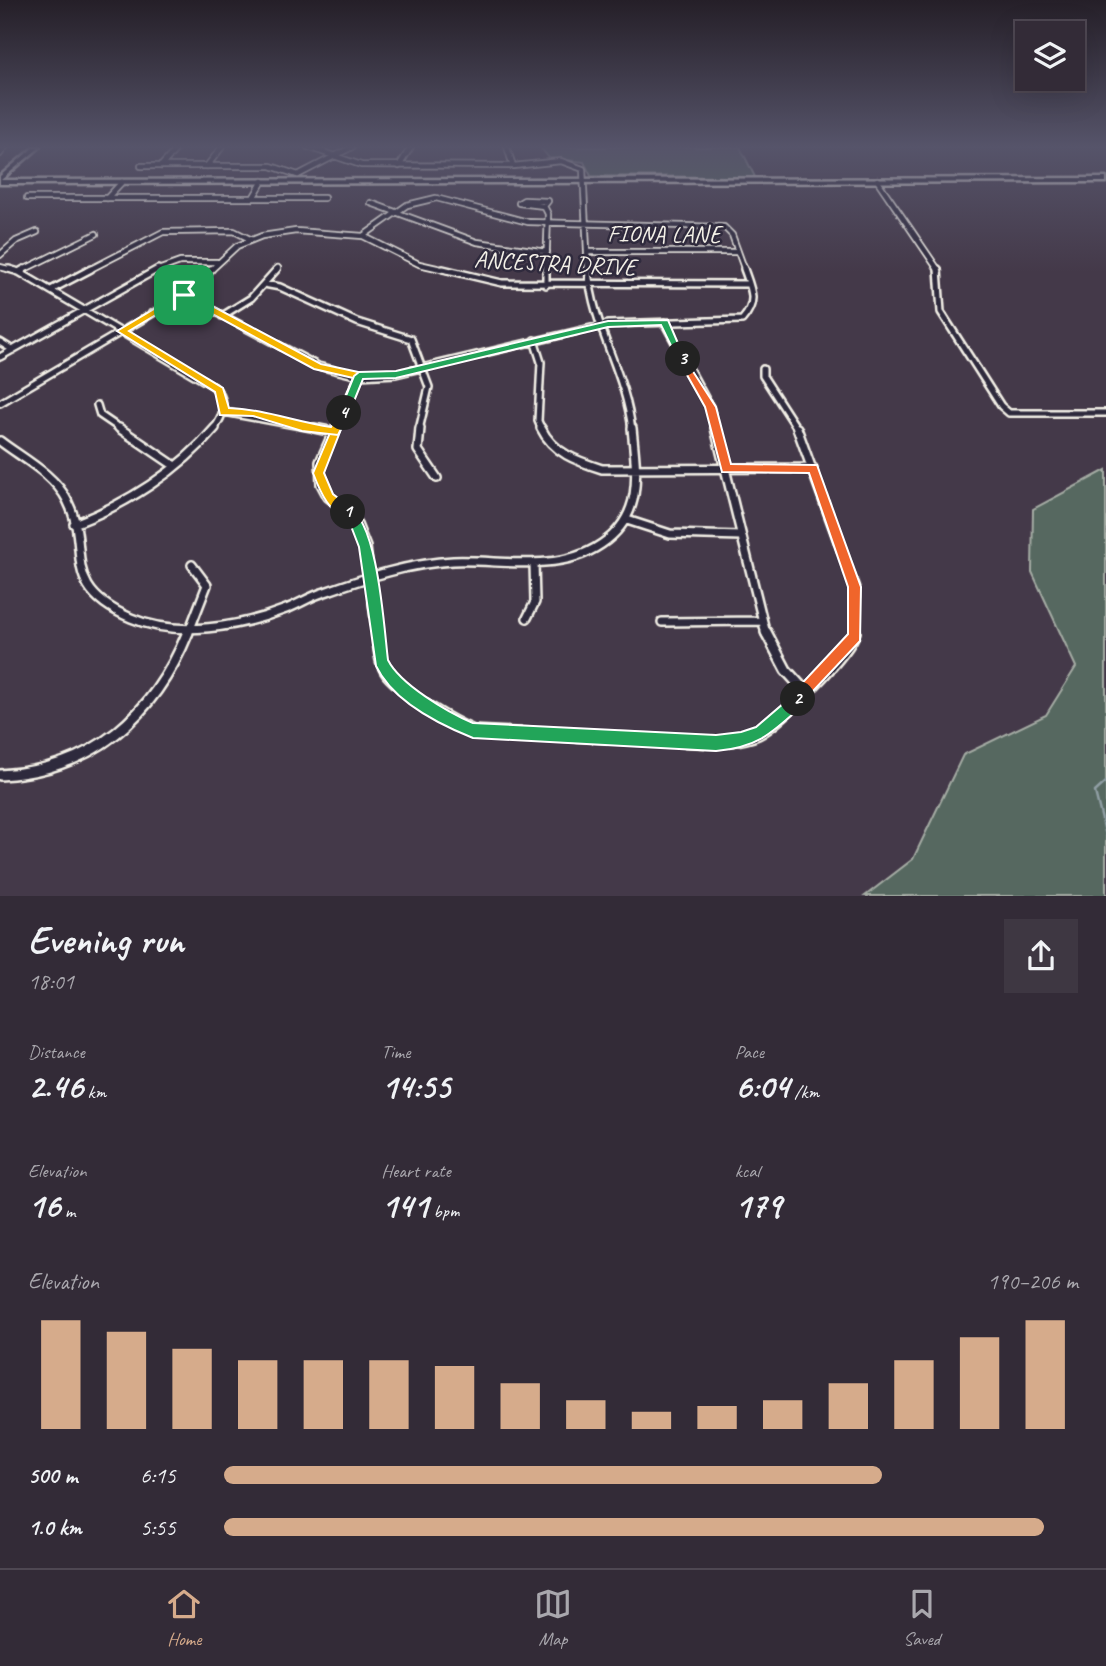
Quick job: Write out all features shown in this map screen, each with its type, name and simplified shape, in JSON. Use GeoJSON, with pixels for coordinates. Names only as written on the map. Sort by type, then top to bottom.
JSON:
{"type":"FeatureCollection","features":[{"type":"Feature","properties":{"kind":"street"},"geometry":{"type":"LineString","coordinates":[[107,198],[115,189]]}},
{"type":"Feature","properties":{"kind":"street"},"geometry":{"type":"LineString","coordinates":[[253,198],[258,189]]}},
{"type":"Feature","properties":{"kind":"street"},"geometry":{"type":"LineString","coordinates":[[0,441],[55,485],[68,503],[74,524],[79,568],[96,596],[132,619],[189,630],[281,610],[326,592],[441,563],[560,561],[597,548],[627,520],[635,499],[635,470],[626,388],[598,325],[590,285],[585,189]]}},
{"type":"Feature","properties":{"kind":"street"},"geometry":{"type":"LineString","coordinates":[[883,189],[940,272],[942,312],[1001,406],[1009,413],[1106,413]]}},
{"type":"Feature","properties":{"kind":"street"},"geometry":{"type":"LineString","coordinates":[[27,198],[324,198]]}},
{"type":"Feature","properties":{"kind":"street"},"geometry":{"type":"LineString","coordinates":[[184,295],[318,366],[359,376],[396,374],[598,325],[742,320],[753,308],[754,297],[750,284],[732,235],[724,227],[694,223],[587,224],[506,219],[446,199],[417,201],[397,211],[363,236]]}},
{"type":"Feature","properties":{"kind":"street"},"geometry":{"type":"LineString","coordinates":[[543,199],[548,201],[544,206],[519,203],[543,199]]}},
{"type":"Feature","properties":{"kind":"street"},"geometry":{"type":"LineString","coordinates":[[371,203],[397,211],[467,241],[505,249],[547,252]]}},
{"type":"Feature","properties":{"kind":"street"},"geometry":{"type":"LineString","coordinates":[[544,206],[548,214],[546,285]]}},
{"type":"Feature","properties":{"kind":"street"},"geometry":{"type":"LineString","coordinates":[[51,290],[163,232],[234,231],[251,240]]}},
{"type":"Feature","properties":{"kind":"street","name":"ANCESTRA DRIVE"},"geometry":{"type":"LineString","coordinates":[[0,403],[184,295],[201,283],[217,262],[251,240],[296,231],[363,236],[407,260],[438,270],[502,283],[750,284]]}},
{"type":"Feature","properties":{"kind":"street"},"geometry":{"type":"LineString","coordinates":[[0,255],[16,240],[37,232]]}},
{"type":"Feature","properties":{"kind":"street"},"geometry":{"type":"LineString","coordinates":[[19,272],[96,234]]}},
{"type":"Feature","properties":{"kind":"street","name":"FIONA LANE"},"geometry":{"type":"LineString","coordinates":[[590,252],[738,252]]}},
{"type":"Feature","properties":{"kind":"street"},"geometry":{"type":"LineString","coordinates":[[0,357],[166,265],[180,262],[217,262]]}},
{"type":"Feature","properties":{"kind":"street"},"geometry":{"type":"LineString","coordinates":[[0,267],[19,272],[220,390],[224,412],[206,437],[103,513],[74,524]]}},
{"type":"Feature","properties":{"kind":"street"},"geometry":{"type":"LineString","coordinates":[[222,316],[251,298],[278,268]]}},
{"type":"Feature","properties":{"kind":"street"},"geometry":{"type":"LineString","coordinates":[[264,284],[280,288],[357,323],[402,334],[416,347],[427,366],[429,387],[417,439],[418,450],[437,478]]}},
{"type":"Feature","properties":{"kind":"street"},"geometry":{"type":"LineString","coordinates":[[664,322],[710,407],[762,621],[774,652],[805,691]]}},
{"type":"Feature","properties":{"kind":"street"},"geometry":{"type":"LineString","coordinates":[[534,340],[541,362],[538,421],[548,442],[560,452],[587,465],[635,470],[813,468]]}},
{"type":"Feature","properties":{"kind":"street"},"geometry":{"type":"LineString","coordinates":[[0,341],[12,350]]}},
{"type":"Feature","properties":{"kind":"street"},"geometry":{"type":"LineString","coordinates":[[359,376],[320,463],[321,484],[328,497],[354,517],[366,547],[381,661],[390,678],[452,722],[473,730],[716,743],[741,740],[761,733],[780,718],[855,636],[855,587],[798,430],[762,376],[763,369]]}},
{"type":"Feature","properties":{"kind":"street"},"geometry":{"type":"LineString","coordinates":[[97,405],[100,415],[172,464]]}},
{"type":"Feature","properties":{"kind":"street"},"geometry":{"type":"LineString","coordinates":[[224,412],[253,412],[302,427],[334,432]]}},
{"type":"Feature","properties":{"kind":"street"},"geometry":{"type":"LineString","coordinates":[[627,520],[655,533],[672,536],[741,536]]}},
{"type":"Feature","properties":{"kind":"street"},"geometry":{"type":"LineString","coordinates":[[527,618],[535,601],[534,563]]}},
{"type":"Feature","properties":{"kind":"street"},"geometry":{"type":"LineString","coordinates":[[0,775],[52,767],[81,754],[132,720],[152,700],[167,679],[207,585],[192,565]]}},
{"type":"Feature","properties":{"kind":"street"},"geometry":{"type":"LineString","coordinates":[[662,622],[762,621]]}},
{"type":"Feature","properties":{"kind":"green space"},"geometry":{"type":"Polygon","coordinates":[[[1106,470],[1106,896],[865,896],[913,859],[963,755],[1046,715],[1076,667],[1032,572],[1033,509],[1106,470]]]}},
{"type":"Feature","properties":{"kind":"waterway"},"geometry":{"type":"LineString","coordinates":[[1106,782],[1095,792],[1106,836]]}},
{"type":"Feature","properties":{"kind":"route"},"geometry":{"type":"LineString","coordinates":[[184,295],[122,331],[220,390],[225,403],[224,412],[253,412],[302,427],[334,432],[359,376],[396,374],[598,325],[664,322],[668,334],[710,407],[726,469],[813,468],[855,587],[855,636],[780,718],[761,733],[741,740],[716,743],[596,738],[473,730],[452,722],[408,694],[390,678],[381,661],[366,547],[354,517],[328,497],[318,473],[320,463],[350,401],[359,376],[337,373],[318,366],[184,295]]}}]}
